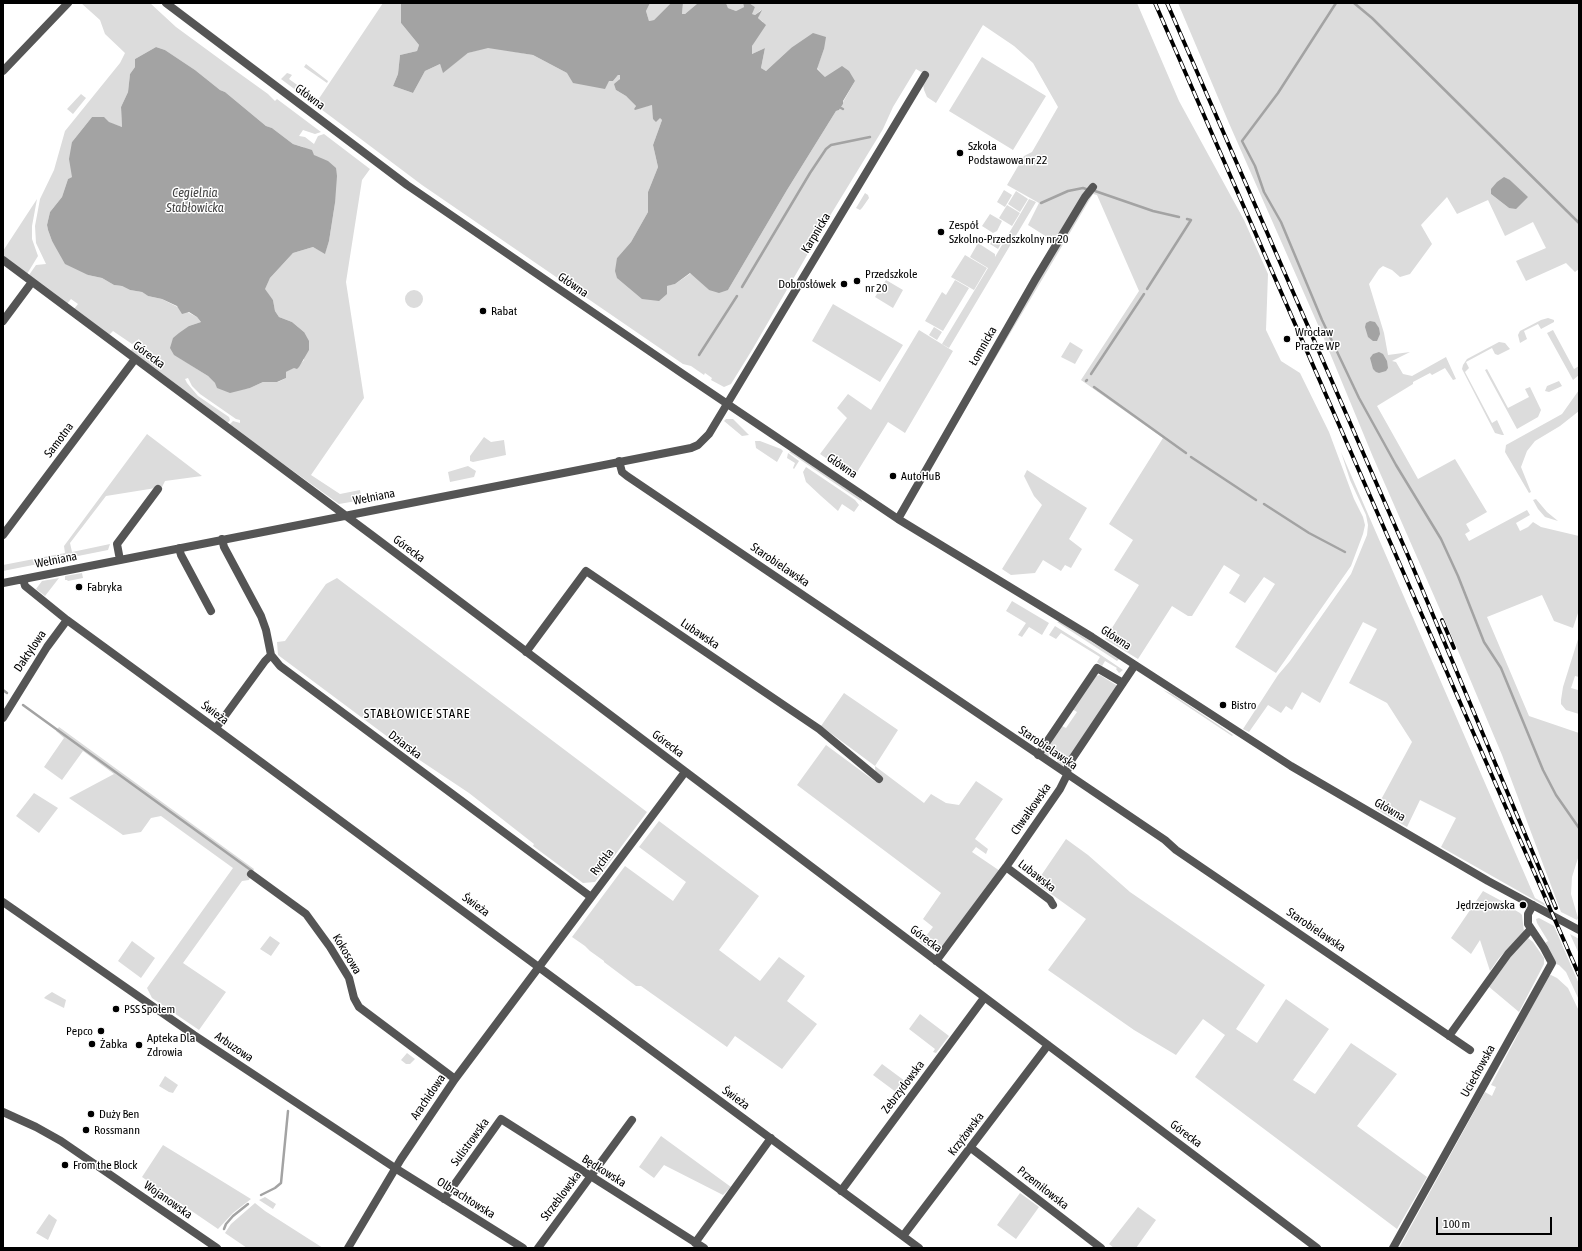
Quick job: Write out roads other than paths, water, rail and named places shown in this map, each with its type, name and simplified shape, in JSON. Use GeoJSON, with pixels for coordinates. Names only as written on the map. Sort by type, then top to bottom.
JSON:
{"type":"FeatureCollection","features":[{"type":"Feature","properties":{"kind":"street"},"geometry":{"type":"LineString","coordinates":[[3,71],[68,3]]}},
{"type":"Feature","properties":{"kind":"street","name":"Główna"},"geometry":{"type":"LineString","coordinates":[[166,3],[407,185],[898,519],[1135,665],[1296,769],[1488,881],[1579,930]]}},
{"type":"Feature","properties":{"kind":"street","name":"Karpnicka"},"geometry":{"type":"LineString","coordinates":[[727,403],[925,75]]}},
{"type":"Feature","properties":{"kind":"street","name":"Łomnicka"},"geometry":{"type":"LineString","coordinates":[[898,519],[1035,280],[1085,197],[1093,187]]}},
{"type":"Feature","properties":{"kind":"street","name":"Górecka"},"geometry":{"type":"LineString","coordinates":[[3,260],[1317,1248]]}},
{"type":"Feature","properties":{"kind":"street"},"geometry":{"type":"LineString","coordinates":[[3,321],[32,282]]}},
{"type":"Feature","properties":{"kind":"street","name":"Samotna"},"geometry":{"type":"LineString","coordinates":[[3,535],[134,359]]}},
{"type":"Feature","properties":{"kind":"street","name":"Wełniana"},"geometry":{"type":"LineString","coordinates":[[3,583],[691,448],[698,445],[709,434],[727,403]]}},
{"type":"Feature","properties":{"kind":"street","name":"Starobielawska"},"geometry":{"type":"LineString","coordinates":[[619,461],[622,472],[627,476],[1164,840],[1169,845],[1470,1050]]}},
{"type":"Feature","properties":{"kind":"street"},"geometry":{"type":"LineString","coordinates":[[120,560],[117,544],[158,489]]}},
{"type":"Feature","properties":{"kind":"street"},"geometry":{"type":"LineString","coordinates":[[216,728],[271,655],[266,630],[224,547],[222,539]]}},
{"type":"Feature","properties":{"kind":"street"},"geometry":{"type":"LineString","coordinates":[[179,548],[181,555],[211,611]]}},
{"type":"Feature","properties":{"kind":"street","name":"Lubawska"},"geometry":{"type":"LineString","coordinates":[[526,652],[586,571],[818,730],[879,779]]}},
{"type":"Feature","properties":{"kind":"street","name":"Świeża"},"geometry":{"type":"LineString","coordinates":[[23,579],[25,586],[67,620],[216,728],[919,1248]]}},
{"type":"Feature","properties":{"kind":"street","name":"Daktylowa"},"geometry":{"type":"LineString","coordinates":[[3,718],[47,647],[67,620]]}},
{"type":"Feature","properties":{"kind":"street","name":"Dziarska"},"geometry":{"type":"LineString","coordinates":[[271,655],[280,666],[591,896]]}},
{"type":"Feature","properties":{"kind":"street","name":"Chwałkowska"},"geometry":{"type":"LineString","coordinates":[[936,961],[1006,867],[1060,788],[1067,775],[1068,765],[1135,665]]}},
{"type":"Feature","properties":{"kind":"street"},"geometry":{"type":"LineString","coordinates":[[1038,755],[1097,668],[1123,683]]}},
{"type":"Feature","properties":{"kind":"street","name":"Rychła"},"geometry":{"type":"LineString","coordinates":[[538,966],[685,772]]}},
{"type":"Feature","properties":{"kind":"street","name":"Lubawska"},"geometry":{"type":"LineString","coordinates":[[1006,867],[1050,900],[1053,905]]}},
{"type":"Feature","properties":{"kind":"street","name":"Kokosowa"},"geometry":{"type":"LineString","coordinates":[[251,874],[295,905],[311,920],[349,978],[356,1003],[454,1078]]}},
{"type":"Feature","properties":{"kind":"street","name":"Arbuzowa"},"geometry":{"type":"LineString","coordinates":[[3,902],[194,1035],[395,1168]]}},
{"type":"Feature","properties":{"kind":"street"},"geometry":{"type":"LineString","coordinates":[[1449,1036],[1508,954],[1531,929],[1528,924],[1528,919],[1533,905]]}},
{"type":"Feature","properties":{"kind":"street","name":"Uciechowska"},"geometry":{"type":"LineString","coordinates":[[1393,1248],[1552,963],[1531,929]]}},
{"type":"Feature","properties":{"kind":"street","name":"Arachidowa"},"geometry":{"type":"LineString","coordinates":[[348,1248],[395,1168],[454,1078],[538,966]]}},
{"type":"Feature","properties":{"kind":"street","name":"Zebrzydowska"},"geometry":{"type":"LineString","coordinates":[[841,1191],[984,998]]}},
{"type":"Feature","properties":{"kind":"street","name":"Krzyżowska"},"geometry":{"type":"LineString","coordinates":[[903,1236],[1048,1045]]}},
{"type":"Feature","properties":{"kind":"street","name":"Wojanowska"},"geometry":{"type":"LineString","coordinates":[[3,1112],[36,1126],[61,1141],[217,1248]]}},
{"type":"Feature","properties":{"kind":"street","name":"Będkowska"},"geometry":{"type":"LineString","coordinates":[[501,1119],[590,1177],[704,1248]]}},
{"type":"Feature","properties":{"kind":"street","name":"Sulistrowska"},"geometry":{"type":"LineString","coordinates":[[444,1198],[501,1119]]}},
{"type":"Feature","properties":{"kind":"street","name":"Strzeblowska"},"geometry":{"type":"LineString","coordinates":[[538,1248],[632,1120]]}},
{"type":"Feature","properties":{"kind":"street"},"geometry":{"type":"LineString","coordinates":[[695,1243],[771,1138]]}},
{"type":"Feature","properties":{"kind":"street","name":"Przemiłowska"},"geometry":{"type":"LineString","coordinates":[[970,1148],[1101,1248]]}},
{"type":"Feature","properties":{"kind":"street","name":"Olbrachtowska"},"geometry":{"type":"LineString","coordinates":[[395,1168],[523,1248]]}},
{"type":"Feature","properties":{"kind":"water"},"geometry":{"type":"Polygon","coordinates":[[[401,3],[650,3],[646,11],[649,21],[654,20],[671,3],[683,3],[682,14],[685,14],[698,3],[726,3],[728,8],[736,11],[744,7],[743,3],[749,3],[755,7],[752,14],[755,15],[762,10],[758,18],[766,25],[752,46],[752,54],[765,48],[761,68],[766,71],[791,48],[813,33],[826,37],[824,49],[817,69],[825,77],[842,66],[849,71],[855,81],[843,101],[843,104],[839,110],[836,111],[787,190],[728,290],[719,293],[709,290],[690,273],[675,284],[667,286],[667,294],[659,301],[642,299],[617,278],[615,271],[617,258],[631,242],[648,212],[648,192],[658,167],[653,145],[662,120],[660,118],[656,122],[653,119],[652,105],[635,110],[634,109],[636,106],[626,96],[616,90],[614,84],[620,79],[620,75],[618,75],[613,81],[609,81],[605,89],[573,83],[567,73],[533,55],[488,48],[468,53],[443,73],[440,64],[425,71],[413,93],[393,86],[398,74],[400,55],[417,51],[419,45],[401,23],[401,3]]]}},
{"type":"Feature","properties":{"kind":"water","name":"Cegielnia Stabłowicka"},"geometry":{"type":"Polygon","coordinates":[[[156,47],[165,50],[195,70],[220,90],[225,92],[266,126],[272,128],[293,144],[312,150],[314,155],[328,161],[336,168],[337,176],[335,203],[329,241],[325,254],[313,247],[293,253],[270,278],[265,289],[273,300],[275,311],[279,317],[292,322],[304,332],[309,341],[309,350],[299,367],[286,372],[286,378],[277,382],[263,382],[250,388],[230,393],[217,388],[215,383],[208,376],[174,355],[170,348],[173,338],[189,326],[201,322],[197,317],[189,312],[182,314],[177,306],[162,299],[148,296],[142,292],[130,290],[122,286],[114,285],[102,278],[88,275],[65,264],[52,241],[48,230],[47,225],[50,212],[62,197],[68,179],[72,177],[69,159],[72,142],[92,117],[104,117],[109,122],[122,127],[121,107],[128,92],[130,74],[135,67],[135,59],[156,47]]]}},
{"type":"Feature","properties":{"kind":"water"},"geometry":{"type":"Polygon","coordinates":[[[1504,177],[1510,180],[1528,197],[1516,209],[1509,208],[1491,194],[1491,189],[1504,177]]]}},
{"type":"Feature","properties":{"kind":"water"},"geometry":{"type":"Polygon","coordinates":[[[1370,321],[1375,322],[1379,328],[1380,334],[1377,341],[1373,341],[1368,337],[1365,327],[1366,323],[1370,321]]]}},
{"type":"Feature","properties":{"kind":"water"},"geometry":{"type":"Polygon","coordinates":[[[1379,352],[1383,354],[1387,361],[1388,368],[1386,371],[1379,373],[1373,369],[1370,358],[1373,354],[1379,352]]]}},
{"type":"Feature","properties":{"kind":"waterway"},"geometry":{"type":"LineString","coordinates":[[1336,3],[1278,93],[1242,141],[1255,166],[1264,192],[1281,222],[1322,320],[1359,398],[1396,465],[1441,539],[1458,576],[1484,642],[1501,668],[1543,770],[1556,795],[1579,828]]}},
{"type":"Feature","properties":{"kind":"waterway"},"geometry":{"type":"LineString","coordinates":[[1354,3],[1372,18],[1579,223]]}},
{"type":"Feature","properties":{"kind":"waterway"},"geometry":{"type":"LineString","coordinates":[[742,287],[826,149],[831,145],[870,137]]}},
{"type":"Feature","properties":{"kind":"waterway"},"geometry":{"type":"LineString","coordinates":[[1041,203],[1068,191],[1083,188],[1086,189]]}},
{"type":"Feature","properties":{"kind":"waterway"},"geometry":{"type":"LineString","coordinates":[[1095,191],[1153,211],[1179,217]]}},
{"type":"Feature","properties":{"kind":"waterway"},"geometry":{"type":"LineString","coordinates":[[1147,289],[1191,220],[1187,219]]}},
{"type":"Feature","properties":{"kind":"waterway"},"geometry":{"type":"LineString","coordinates":[[1091,374],[1144,294]]}},
{"type":"Feature","properties":{"kind":"waterway"},"geometry":{"type":"LineString","coordinates":[[699,355],[737,296]]}},
{"type":"Feature","properties":{"kind":"waterway"},"geometry":{"type":"LineString","coordinates":[[1094,387],[1186,453]]}},
{"type":"Feature","properties":{"kind":"waterway"},"geometry":{"type":"LineString","coordinates":[[1191,457],[1256,500]]}},
{"type":"Feature","properties":{"kind":"waterway"},"geometry":{"type":"LineString","coordinates":[[1264,504],[1309,533],[1345,552]]}},
{"type":"Feature","properties":{"kind":"waterway"},"geometry":{"type":"LineString","coordinates":[[3,690],[7,693]]}},
{"type":"Feature","properties":{"kind":"waterway"},"geometry":{"type":"LineString","coordinates":[[23,705],[252,871]]}},
{"type":"Feature","properties":{"kind":"waterway"},"geometry":{"type":"LineString","coordinates":[[261,1195],[275,1188],[281,1183],[288,1111]]}},
{"type":"Feature","properties":{"kind":"waterway"},"geometry":{"type":"LineString","coordinates":[[224,1229],[226,1224],[233,1216],[248,1204]]}},
{"type":"Feature","properties":{"kind":"railway"},"geometry":{"type":"LineString","coordinates":[[1155,3],[1579,975]]}},
{"type":"Feature","properties":{"kind":"railway"},"geometry":{"type":"LineString","coordinates":[[1167,3],[1409,558],[1556,908]]}},
{"type":"Feature","properties":{"kind":"railway"},"geometry":{"type":"LineString","coordinates":[[1442,620],[1454,648]]}},
{"type":"Feature","properties":{"kind":"place","name":"Szkoła Podstawowa nr 22"},"geometry":{"type":"Point","coordinates":[960,153]}},
{"type":"Feature","properties":{"kind":"place","name":"Zespół Szkolno-Przedszkolny nr 20"},"geometry":{"type":"Point","coordinates":[941,232]}},
{"type":"Feature","properties":{"kind":"place","name":"Przedszkole nr 20"},"geometry":{"type":"Point","coordinates":[857,281]}},
{"type":"Feature","properties":{"kind":"place","name":"Dobrosłówek"},"geometry":{"type":"Point","coordinates":[844,284]}},
{"type":"Feature","properties":{"kind":"place","name":"Rabat"},"geometry":{"type":"Point","coordinates":[483,311]}},
{"type":"Feature","properties":{"kind":"place","name":"Wrocław Pracze WP"},"geometry":{"type":"Point","coordinates":[1287,339]}},
{"type":"Feature","properties":{"kind":"place","name":"AutoHuB"},"geometry":{"type":"Point","coordinates":[893,476]}},
{"type":"Feature","properties":{"kind":"place","name":"Fabryka"},"geometry":{"type":"Point","coordinates":[79,587]}},
{"type":"Feature","properties":{"kind":"place","name":"Bistro"},"geometry":{"type":"Point","coordinates":[1223,705]}},
{"type":"Feature","properties":{"kind":"place","name":"Jędrzejowska"},"geometry":{"type":"Point","coordinates":[1523,905]}},
{"type":"Feature","properties":{"kind":"place","name":"PSS Społem"},"geometry":{"type":"Point","coordinates":[116,1009]}},
{"type":"Feature","properties":{"kind":"place","name":"Pepco"},"geometry":{"type":"Point","coordinates":[101,1031]}},
{"type":"Feature","properties":{"kind":"place","name":"Żabka"},"geometry":{"type":"Point","coordinates":[92,1044]}},
{"type":"Feature","properties":{"kind":"place","name":"Apteka Dla Zdrowia"},"geometry":{"type":"Point","coordinates":[139,1045]}},
{"type":"Feature","properties":{"kind":"place","name":"Duży Ben"},"geometry":{"type":"Point","coordinates":[91,1114]}},
{"type":"Feature","properties":{"kind":"place","name":"Rossmann"},"geometry":{"type":"Point","coordinates":[86,1130]}},
{"type":"Feature","properties":{"kind":"place","name":"From the Block"},"geometry":{"type":"Point","coordinates":[65,1165]}},
{"type":"Feature","properties":{"kind":"district","name":"STABŁOWICE STARE"},"geometry":{"type":"Point","coordinates":[417,714]}}]}
